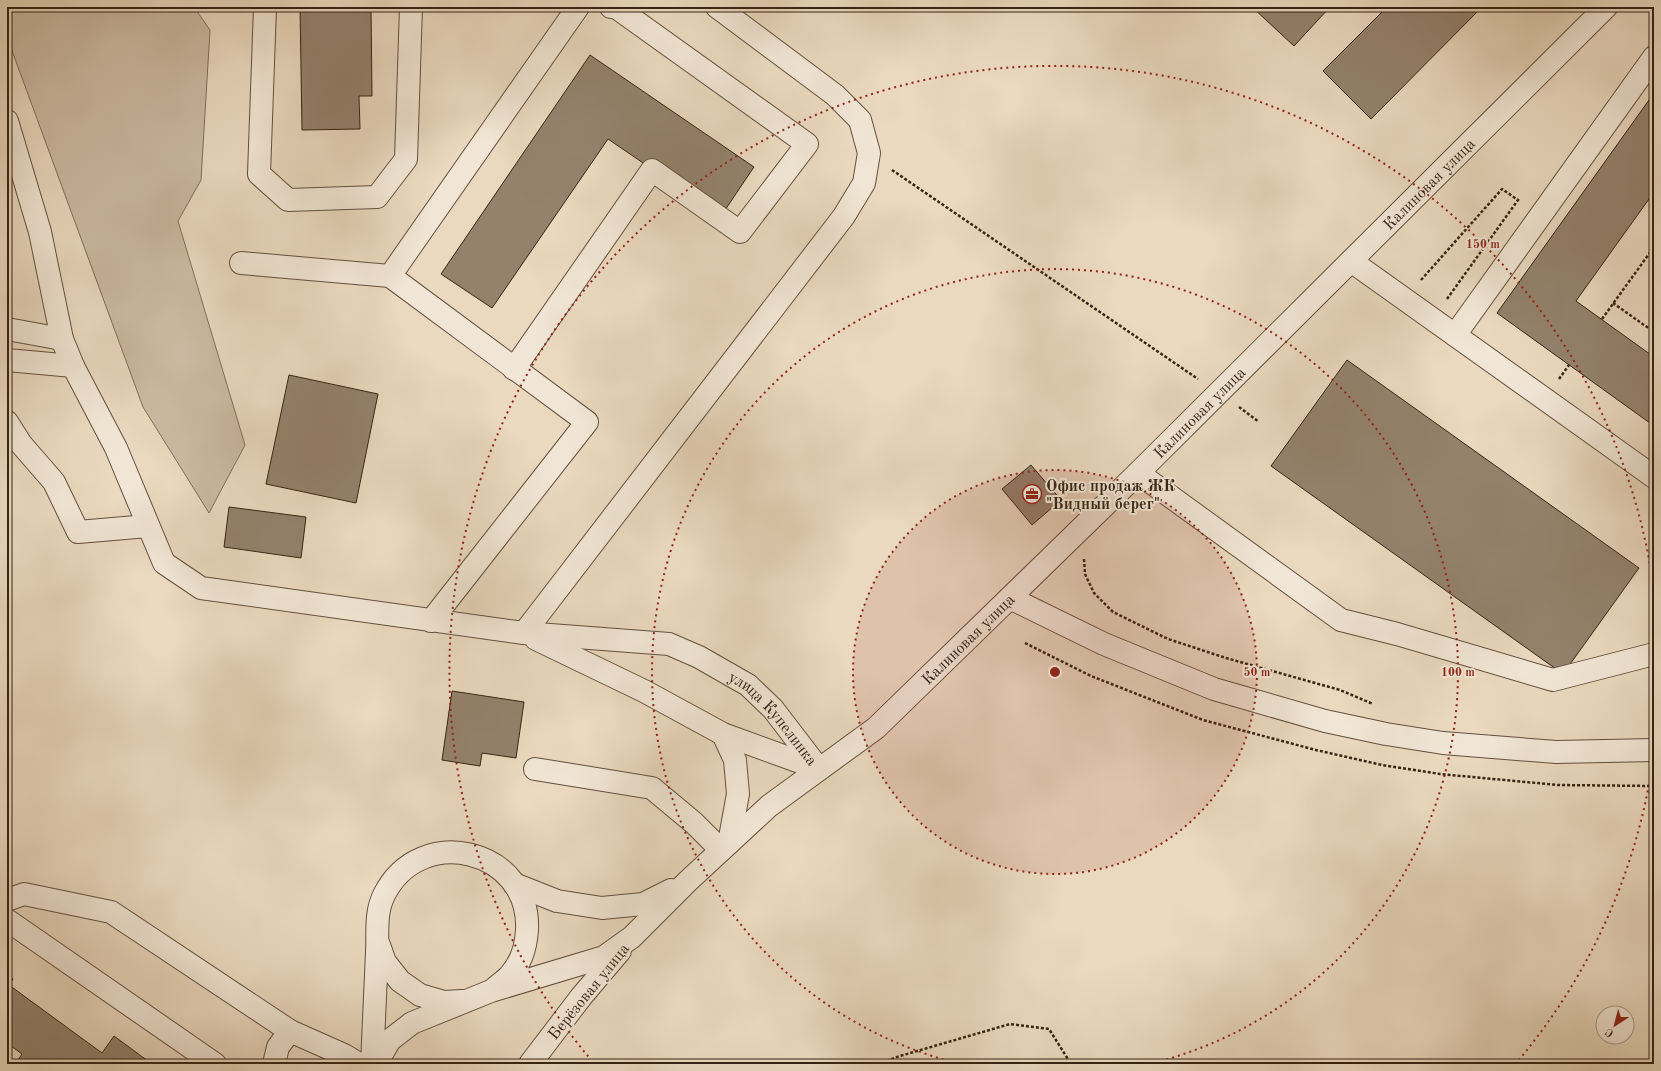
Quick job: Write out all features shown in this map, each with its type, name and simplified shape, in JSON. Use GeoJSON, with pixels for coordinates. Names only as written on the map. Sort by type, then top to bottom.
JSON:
{"type":"FeatureCollection","features":[{"type":"Feature","properties":{"kind":"street"},"geometry":{"type":"LineString","coordinates":[[265,7],[259,174],[288,200],[377,197],[406,159],[411,7]]}},
{"type":"Feature","properties":{"kind":"street"},"geometry":{"type":"LineString","coordinates":[[390,276],[578,7]]}},
{"type":"Feature","properties":{"kind":"street"},"geometry":{"type":"LineString","coordinates":[[514,369],[652,170],[740,232],[807,144],[617,8],[611,7]]}},
{"type":"Feature","properties":{"kind":"street"},"geometry":{"type":"LineString","coordinates":[[7,121],[16,180],[40,232],[62,339],[73,366],[116,448],[164,562],[201,588],[524,634],[844,216],[864,183],[870,153],[860,120],[835,95],[717,7]]}},
{"type":"Feature","properties":{"kind":"street","name":"Калиновая улица"},"geometry":{"type":"LineString","coordinates":[[688,881],[769,806],[876,728],[1138,473],[1606,7]]}},
{"type":"Feature","properties":{"kind":"street"},"geometry":{"type":"LineString","coordinates":[[1455,335],[1654,57]]}},
{"type":"Feature","properties":{"kind":"street"},"geometry":{"type":"LineString","coordinates":[[1350,261],[1654,477]]}},
{"type":"Feature","properties":{"kind":"street"},"geometry":{"type":"LineString","coordinates":[[241,263],[390,276],[587,422],[431,621]]}},
{"type":"Feature","properties":{"kind":"street"},"geometry":{"type":"LineString","coordinates":[[7,329],[62,339]]}},
{"type":"Feature","properties":{"kind":"street"},"geometry":{"type":"LineString","coordinates":[[7,360],[73,366]]}},
{"type":"Feature","properties":{"kind":"street"},"geometry":{"type":"LineString","coordinates":[[7,422],[21,444],[54,482],[78,532],[148,526]]}},
{"type":"Feature","properties":{"kind":"street"},"geometry":{"type":"LineString","coordinates":[[1138,473],[1341,620],[1397,634],[1553,680],[1654,654]]}},
{"type":"Feature","properties":{"kind":"street"},"geometry":{"type":"LineString","coordinates":[[1010,598],[1104,644],[1214,688],[1325,721],[1386,734],[1443,743],[1556,752],[1654,750]]}},
{"type":"Feature","properties":{"kind":"street","name":"улица Купелинка"},"geometry":{"type":"LineString","coordinates":[[524,634],[644,691],[723,734],[820,769]]}},
{"type":"Feature","properties":{"kind":"street","name":"улица Купелинка"},"geometry":{"type":"LineString","coordinates":[[524,634],[669,644],[699,657],[748,685],[773,709],[820,769]]}},
{"type":"Feature","properties":{"kind":"street"},"geometry":{"type":"LineString","coordinates":[[535,770],[652,788],[725,847],[738,794],[735,760],[723,734]]}},
{"type":"Feature","properties":{"kind":"street"},"geometry":{"type":"LineString","coordinates":[[372,1064],[378,940],[377,918],[383,896],[395,877],[413,862],[434,854],[456,852],[478,856],[498,868],[514,884],[524,904],[527,922],[526,941],[520,959],[510,975],[492,991]]}},
{"type":"Feature","properties":{"kind":"street"},"geometry":{"type":"LineString","coordinates":[[514,884],[557,901],[602,908],[643,904],[688,881]]}},
{"type":"Feature","properties":{"kind":"street"},"geometry":{"type":"LineString","coordinates":[[376,1064],[390,1040],[412,1023],[492,991],[604,957],[632,937],[688,881]]}},
{"type":"Feature","properties":{"kind":"street"},"geometry":{"type":"LineString","coordinates":[[7,900],[24,894],[111,912],[290,1031],[344,1055],[359,1064]]}},
{"type":"Feature","properties":{"kind":"street"},"geometry":{"type":"LineString","coordinates":[[7,920],[215,1064]]}},
{"type":"Feature","properties":{"kind":"street","name":"Берёзовая улица"},"geometry":{"type":"LineString","coordinates":[[530,1064],[581,997],[632,937]]}},
{"type":"Feature","properties":{"kind":"street"},"geometry":{"type":"LineString","coordinates":[[378,940],[385,962],[400,981],[420,995],[444,1002],[468,1000]]}},
{"type":"Feature","properties":{"kind":"street"},"geometry":{"type":"LineString","coordinates":[[274,1064],[278,1047],[290,1031]]}},
{"type":"Feature","properties":{"kind":"path"},"geometry":{"type":"LineString","coordinates":[[870,153],[912,184],[1260,422]]}},
{"type":"Feature","properties":{"kind":"path"},"geometry":{"type":"LineString","coordinates":[[1419,282],[1502,189],[1518,200]]}},
{"type":"Feature","properties":{"kind":"path"},"geometry":{"type":"LineString","coordinates":[[1602,320],[1654,247]]}},
{"type":"Feature","properties":{"kind":"path"},"geometry":{"type":"LineString","coordinates":[[1613,304],[1654,332]]}},
{"type":"Feature","properties":{"kind":"path"},"geometry":{"type":"LineString","coordinates":[[1651,330],[1654,326]]}},
{"type":"Feature","properties":{"kind":"path"},"geometry":{"type":"LineString","coordinates":[[1084,556],[1085,574],[1094,593],[1112,612],[1168,639],[1226,658],[1340,690],[1375,705]]}},
{"type":"Feature","properties":{"kind":"path"},"geometry":{"type":"LineString","coordinates":[[876,1064],[1010,1024],[1048,1029],[1071,1064]]}},
{"type":"Feature","properties":{"kind":"shaded area"},"geometry":{"type":"Polygon","coordinates":[[[7,7],[194,7],[210,30],[201,180],[178,221],[245,445],[209,513],[143,407],[7,40],[7,7]]]}},
{"type":"Feature","properties":{"kind":"building"},"geometry":{"type":"Polygon","coordinates":[[[300,7],[371,7],[372,96],[359,96],[360,129],[302,130],[300,7]]]}},
{"type":"Feature","properties":{"kind":"building"},"geometry":{"type":"Polygon","coordinates":[[[1252,7],[1330,7],[1294,46],[1252,7]]]}},
{"type":"Feature","properties":{"kind":"building"},"geometry":{"type":"Polygon","coordinates":[[[1387,7],[1482,7],[1371,119],[1323,71],[1387,7]]]}},
{"type":"Feature","properties":{"kind":"building"},"geometry":{"type":"Polygon","coordinates":[[[590,55],[754,167],[721,216],[608,139],[492,308],[441,274],[590,55]]]}},
{"type":"Feature","properties":{"kind":"building"},"geometry":{"type":"Polygon","coordinates":[[[1654,93],[1654,192],[1576,301],[1654,357],[1654,426],[1497,313],[1654,93]]]}},
{"type":"Feature","properties":{"kind":"building"},"geometry":{"type":"Polygon","coordinates":[[[1347,360],[1639,568],[1563,674],[1271,466],[1347,360]]]}},
{"type":"Feature","properties":{"kind":"building"},"geometry":{"type":"Polygon","coordinates":[[[289,375],[378,394],[356,503],[266,484],[289,375]]]}},
{"type":"Feature","properties":{"kind":"building","name":"Офис продаж ЖК \"Видный берег\""},"geometry":{"type":"Polygon","coordinates":[[[1031,465],[1061,500],[1032,525],[1002,489],[1031,465]]]}},
{"type":"Feature","properties":{"kind":"building"},"geometry":{"type":"Polygon","coordinates":[[[229,507],[306,517],[301,558],[224,547],[229,507]]]}},
{"type":"Feature","properties":{"kind":"building"},"geometry":{"type":"Polygon","coordinates":[[[452,691],[524,702],[516,758],[482,753],[480,766],[442,760],[452,691]]]}},
{"type":"Feature","properties":{"kind":"building"},"geometry":{"type":"Polygon","coordinates":[[[7,975],[13,979],[9,985],[102,1053],[114,1036],[152,1064],[23,1064],[18,1060],[22,1054],[7,1043],[7,975]]]}},
{"type":"Feature","properties":{"kind":"place","name":"Офис продаж ЖК \"Видный берег\""},"geometry":{"type":"Point","coordinates":[1032,494]}}]}
